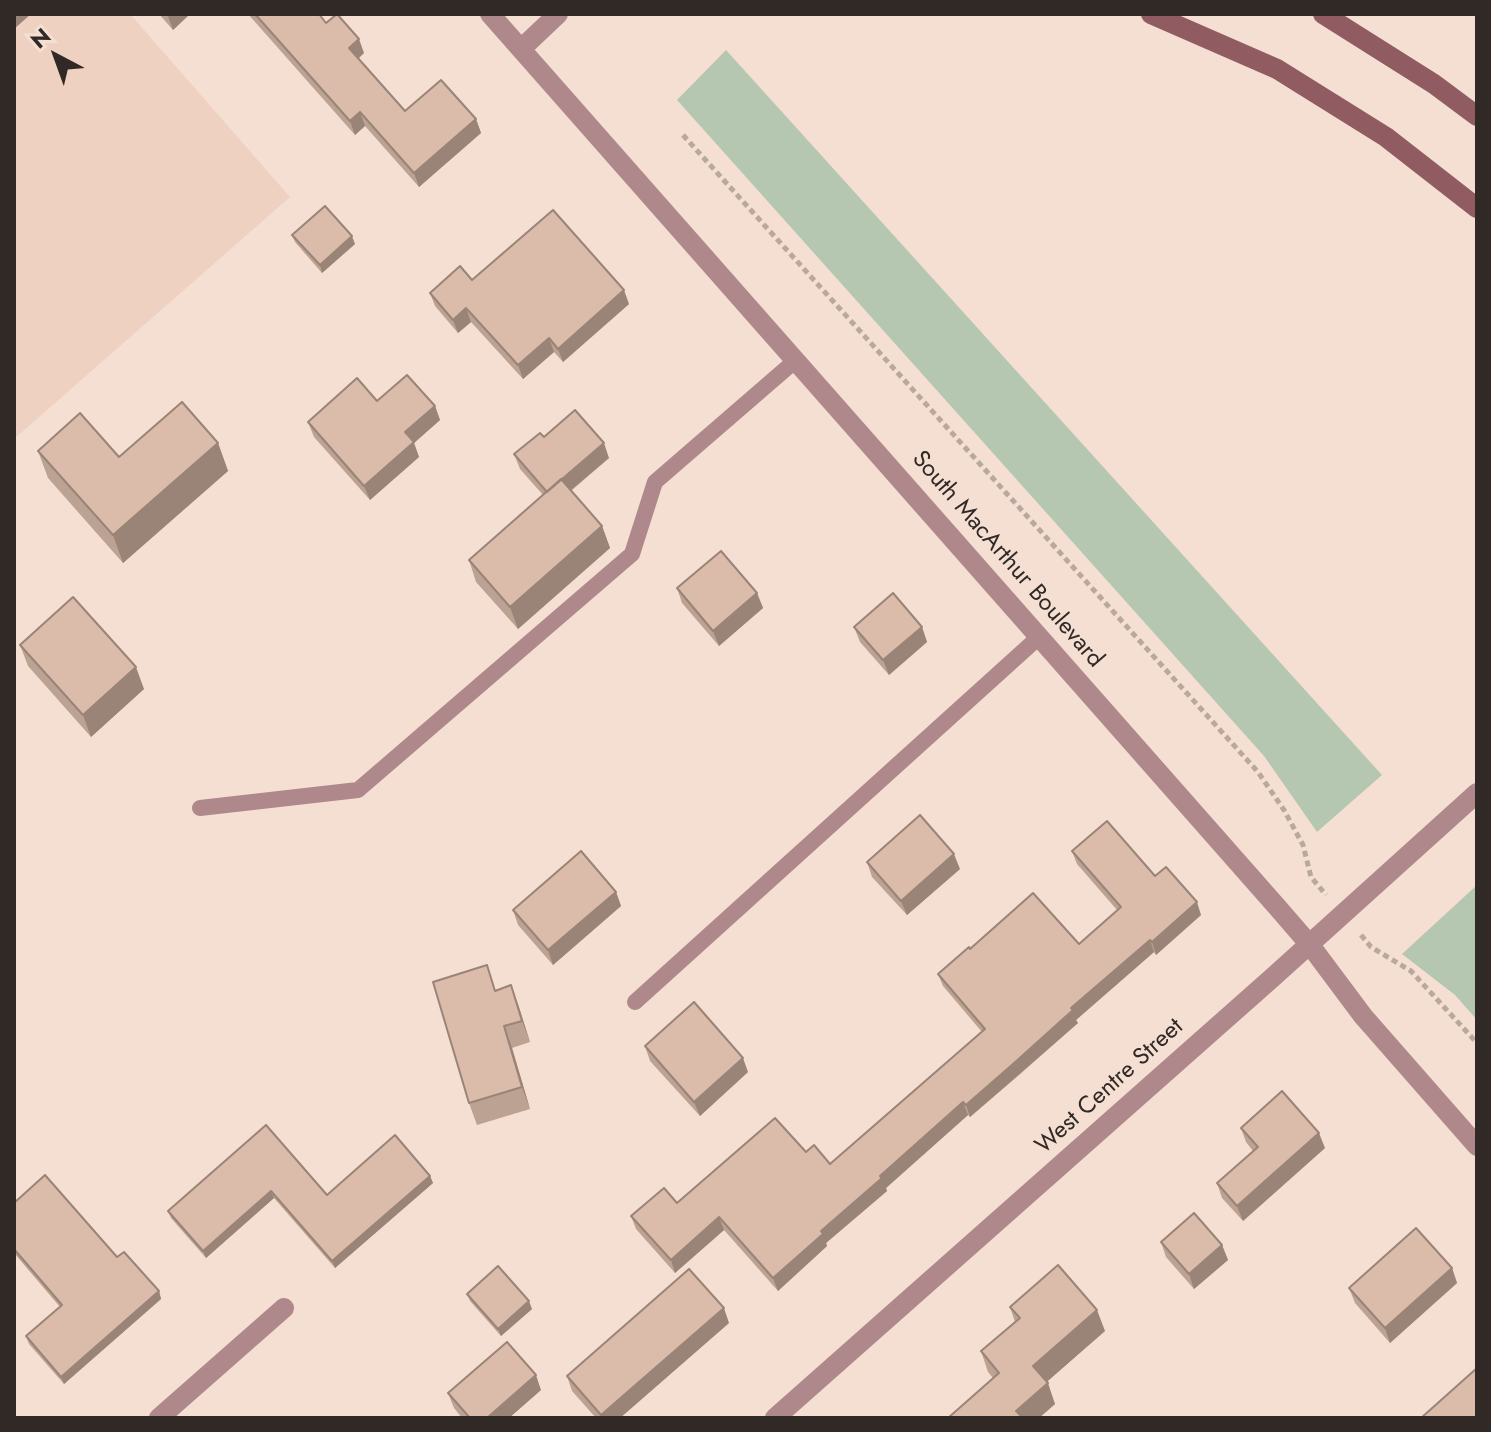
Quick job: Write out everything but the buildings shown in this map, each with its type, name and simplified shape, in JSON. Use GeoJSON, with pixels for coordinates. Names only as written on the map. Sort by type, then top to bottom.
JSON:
{"type":"FeatureCollection","features":[{"type":"Feature","properties":{"kind":"main road"},"geometry":{"type":"LineString","coordinates":[[1151,14],[1277,69],[1386,137],[1477,208]]}},
{"type":"Feature","properties":{"kind":"main road"},"geometry":{"type":"LineString","coordinates":[[1323,14],[1434,84],[1477,116]]}},
{"type":"Feature","properties":{"kind":"street","name":"South MacArthur Boulevard"},"geometry":{"type":"LineString","coordinates":[[490,14],[1310,945],[1363,1016],[1477,1146]]}},
{"type":"Feature","properties":{"kind":"street"},"geometry":{"type":"LineString","coordinates":[[521,49],[558,14]]}},
{"type":"Feature","properties":{"kind":"street","name":"West Centre Street"},"geometry":{"type":"LineString","coordinates":[[775,1418],[1310,945],[1477,793]]}},
{"type":"Feature","properties":{"kind":"street"},"geometry":{"type":"LineString","coordinates":[[159,1418],[284,1308]]}},
{"type":"Feature","properties":{"kind":"lane"},"geometry":{"type":"LineString","coordinates":[[200,808],[358,790],[632,554],[655,482],[796,360]]}},
{"type":"Feature","properties":{"kind":"lane"},"geometry":{"type":"LineString","coordinates":[[635,1002],[1040,636]]}},
{"type":"Feature","properties":{"kind":"path"},"geometry":{"type":"LineString","coordinates":[[683,135],[1258,772],[1303,845],[1311,877]]}},
{"type":"Feature","properties":{"kind":"path"},"geometry":{"type":"LineString","coordinates":[[1371,947],[1411,971],[1477,1043]]}},
{"type":"Feature","properties":{"kind":"shaded area"},"geometry":{"type":"Polygon","coordinates":[[[14,14],[130,14],[290,197],[14,439],[14,14]]]}},
{"type":"Feature","properties":{"kind":"green space"},"geometry":{"type":"Polygon","coordinates":[[[726,50],[1382,775],[1317,832],[1264,756],[677,100],[726,50]]]}},
{"type":"Feature","properties":{"kind":"green space"},"geometry":{"type":"Polygon","coordinates":[[[1477,885],[1477,1020],[1455,995],[1402,954],[1477,885]]]}}]}
